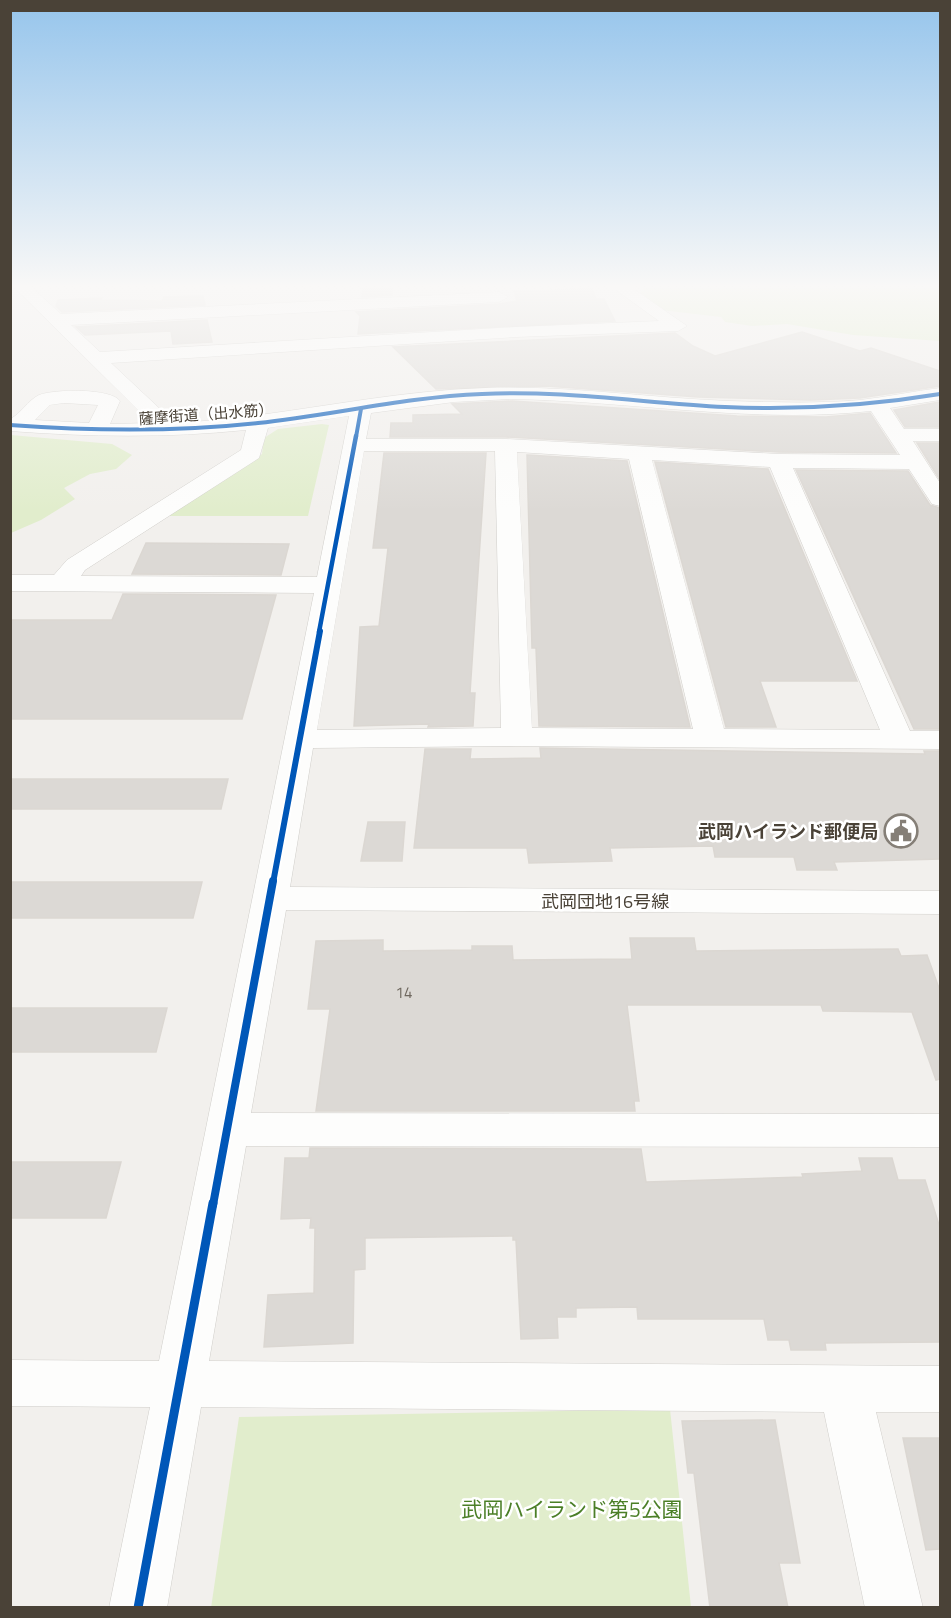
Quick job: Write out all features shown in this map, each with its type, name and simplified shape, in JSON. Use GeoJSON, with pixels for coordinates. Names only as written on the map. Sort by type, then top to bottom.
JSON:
{"type":"FeatureCollection","features":[{"type":"Feature","properties":{"kind":"street"},"geometry":{"type":"LineString","coordinates":[[98,361],[170,430]]}},
{"type":"Feature","properties":{"kind":"street","name":"薩摩街道（出水筋）"},"geometry":{"type":"LineString","coordinates":[[14,425],[96,430],[170,430],[259,423],[458,395],[513,393],[762,408],[847,407],[940,394]]}},
{"type":"Feature","properties":{"kind":"street"},"geometry":{"type":"LineString","coordinates":[[14,425],[44,400],[64,397],[107,399],[109,407],[96,430]]}},
{"type":"Feature","properties":{"kind":"street"},"geometry":{"type":"LineString","coordinates":[[877,404],[939,494]]}},
{"type":"Feature","properties":{"kind":"street"},"geometry":{"type":"LineString","coordinates":[[138,1608],[361,409]]}},
{"type":"Feature","properties":{"kind":"street"},"geometry":{"type":"LineString","coordinates":[[62,583],[76,565],[251,453],[259,423]]}},
{"type":"Feature","properties":{"kind":"street"},"geometry":{"type":"LineString","coordinates":[[899,435],[940,435]]}},
{"type":"Feature","properties":{"kind":"street"},"geometry":{"type":"LineString","coordinates":[[355,445],[506,445],[779,461],[917,462]]}},
{"type":"Feature","properties":{"kind":"street"},"geometry":{"type":"LineString","coordinates":[[506,445],[517,737]]}},
{"type":"Feature","properties":{"kind":"street"},"geometry":{"type":"LineString","coordinates":[[639,454],[711,738]]}},
{"type":"Feature","properties":{"kind":"street"},"geometry":{"type":"LineString","coordinates":[[779,461],[899,740]]}},
{"type":"Feature","properties":{"kind":"street"},"geometry":{"type":"LineString","coordinates":[[10,583],[330,585]]}},
{"type":"Feature","properties":{"kind":"street"},"geometry":{"type":"LineString","coordinates":[[300,739],[517,737],[940,740]]}},
{"type":"Feature","properties":{"kind":"street","name":"武岡団地16号線"},"geometry":{"type":"LineString","coordinates":[[270,898],[940,903]]}},
{"type":"Feature","properties":{"kind":"street"},"geometry":{"type":"LineString","coordinates":[[226,1129],[940,1131]]}},
{"type":"Feature","properties":{"kind":"street"},"geometry":{"type":"LineString","coordinates":[[10,1383],[940,1389]]}},
{"type":"Feature","properties":{"kind":"street"},"geometry":{"type":"LineString","coordinates":[[845,1388],[894,1608]]}},
{"type":"Feature","properties":{"kind":"green space"},"geometry":{"type":"Polygon","coordinates":[[[329,425],[308,516],[166,516],[262,454],[264,438],[278,429],[329,425]]]}},
{"type":"Feature","properties":{"kind":"green space"},"geometry":{"type":"Polygon","coordinates":[[[11,435],[112,444],[132,455],[116,469],[90,474],[64,488],[75,499],[41,520],[11,533],[11,435]]]}},
{"type":"Feature","properties":{"kind":"green space","name":"武岡ハイランド第5公園"},"geometry":{"type":"Polygon","coordinates":[[[670,1409],[691,1607],[211,1608],[239,1417],[670,1409]]]}},
{"type":"Feature","properties":{"kind":"building"},"geometry":{"type":"Polygon","coordinates":[[[407,361],[909,361],[940,371],[940,386],[860,398],[811,400],[698,397],[546,386],[436,389],[407,361]]]}},
{"type":"Feature","properties":{"kind":"building"},"geometry":{"type":"Polygon","coordinates":[[[512,401],[737,416],[826,417],[870,413],[896,453],[779,452],[506,437],[390,437],[391,423],[413,423],[413,415],[462,414],[452,404],[512,401]]]}},
{"type":"Feature","properties":{"kind":"building"},"geometry":{"type":"Polygon","coordinates":[[[940,402],[940,427],[905,427],[894,410],[940,402]]]}},
{"type":"Feature","properties":{"kind":"building"},"geometry":{"type":"Polygon","coordinates":[[[917,443],[940,443],[940,480],[917,443]]]}},
{"type":"Feature","properties":{"kind":"building"},"geometry":{"type":"Polygon","coordinates":[[[384,453],[486,453],[470,693],[475,693],[473,726],[428,727],[429,724],[354,726],[360,627],[379,626],[388,548],[373,548],[384,453]]]}},
{"type":"Feature","properties":{"kind":"building"},"geometry":{"type":"Polygon","coordinates":[[[527,455],[627,461],[690,727],[539,726],[536,648],[532,648],[527,455]]]}},
{"type":"Feature","properties":{"kind":"building"},"geometry":{"type":"Polygon","coordinates":[[[655,462],[768,469],[857,681],[760,681],[776,727],[726,727],[655,462]]]}},
{"type":"Feature","properties":{"kind":"building"},"geometry":{"type":"Polygon","coordinates":[[[796,470],[908,471],[930,505],[940,508],[940,729],[914,729],[796,470]]]}},
{"type":"Feature","properties":{"kind":"building"},"geometry":{"type":"Polygon","coordinates":[[[146,543],[289,544],[281,575],[132,574],[146,543]]]}},
{"type":"Feature","properties":{"kind":"building"},"geometry":{"type":"Polygon","coordinates":[[[123,594],[276,595],[242,719],[10,719],[10,620],[112,620],[123,594]]]}},
{"type":"Feature","properties":{"kind":"building"},"geometry":{"type":"Polygon","coordinates":[[[540,748],[925,754],[924,751],[940,751],[940,859],[834,862],[837,870],[797,870],[794,857],[715,857],[713,846],[610,848],[612,861],[529,863],[527,848],[414,848],[425,749],[471,749],[470,759],[541,758],[540,748]]]}},
{"type":"Feature","properties":{"kind":"building"},"geometry":{"type":"Polygon","coordinates":[[[10,779],[228,779],[221,809],[10,809],[10,779]]]}},
{"type":"Feature","properties":{"kind":"building"},"geometry":{"type":"Polygon","coordinates":[[[368,822],[405,822],[402,861],[361,861],[368,822]]]}},
{"type":"Feature","properties":{"kind":"building"},"geometry":{"type":"Polygon","coordinates":[[[10,882],[202,882],[193,918],[10,918],[10,882]]]}},
{"type":"Feature","properties":{"kind":"building"},"geometry":{"type":"Polygon","coordinates":[[[630,938],[694,938],[696,951],[898,949],[901,956],[927,955],[940,991],[940,1079],[936,1080],[912,1012],[823,1011],[821,1005],[627,1005],[639,1101],[634,1101],[635,1111],[316,1111],[330,1009],[308,1009],[316,941],[383,940],[383,951],[472,950],[472,946],[512,946],[513,960],[632,959],[630,938]]]}},
{"type":"Feature","properties":{"kind":"building"},"geometry":{"type":"Polygon","coordinates":[[[10,1008],[167,1008],[156,1052],[10,1052],[10,1008]]]}},
{"type":"Feature","properties":{"kind":"building"},"geometry":{"type":"Polygon","coordinates":[[[310,1148],[641,1149],[646,1182],[803,1177],[802,1174],[862,1171],[859,1158],[892,1158],[898,1180],[925,1180],[940,1228],[940,1342],[825,1343],[826,1350],[791,1350],[789,1340],[768,1340],[764,1319],[638,1319],[637,1307],[576,1308],[576,1317],[557,1317],[558,1338],[521,1339],[516,1240],[513,1240],[513,1236],[365,1238],[365,1269],[354,1270],[353,1343],[264,1347],[268,1295],[314,1293],[315,1228],[310,1228],[311,1218],[281,1219],[285,1158],[309,1158],[310,1148]]]}},
{"type":"Feature","properties":{"kind":"building"},"geometry":{"type":"Polygon","coordinates":[[[10,1162],[121,1162],[106,1218],[10,1218],[10,1162]]]}},
{"type":"Feature","properties":{"kind":"building"},"geometry":{"type":"Polygon","coordinates":[[[775,1420],[800,1563],[779,1563],[788,1608],[710,1608],[694,1473],[688,1473],[682,1421],[775,1420]]]}},
{"type":"Feature","properties":{"kind":"building"},"geometry":{"type":"Polygon","coordinates":[[[903,1438],[940,1438],[940,1549],[926,1550],[903,1438]]]}},
{"type":"Feature","properties":{"kind":"cycle path"},"geometry":{"type":"LineString","coordinates":[[10,425],[103,430],[197,428],[287,420],[398,402],[482,394],[573,395],[726,407],[802,409],[860,406],[940,394]]}},
{"type":"Feature","properties":{"kind":"cycle path"},"geometry":{"type":"LineString","coordinates":[[138,1608],[361,409]]}},
{"type":"Feature","properties":{"kind":"place","name":"武岡ハイランド郵便局"},"geometry":{"type":"Point","coordinates":[901,831]}}]}
